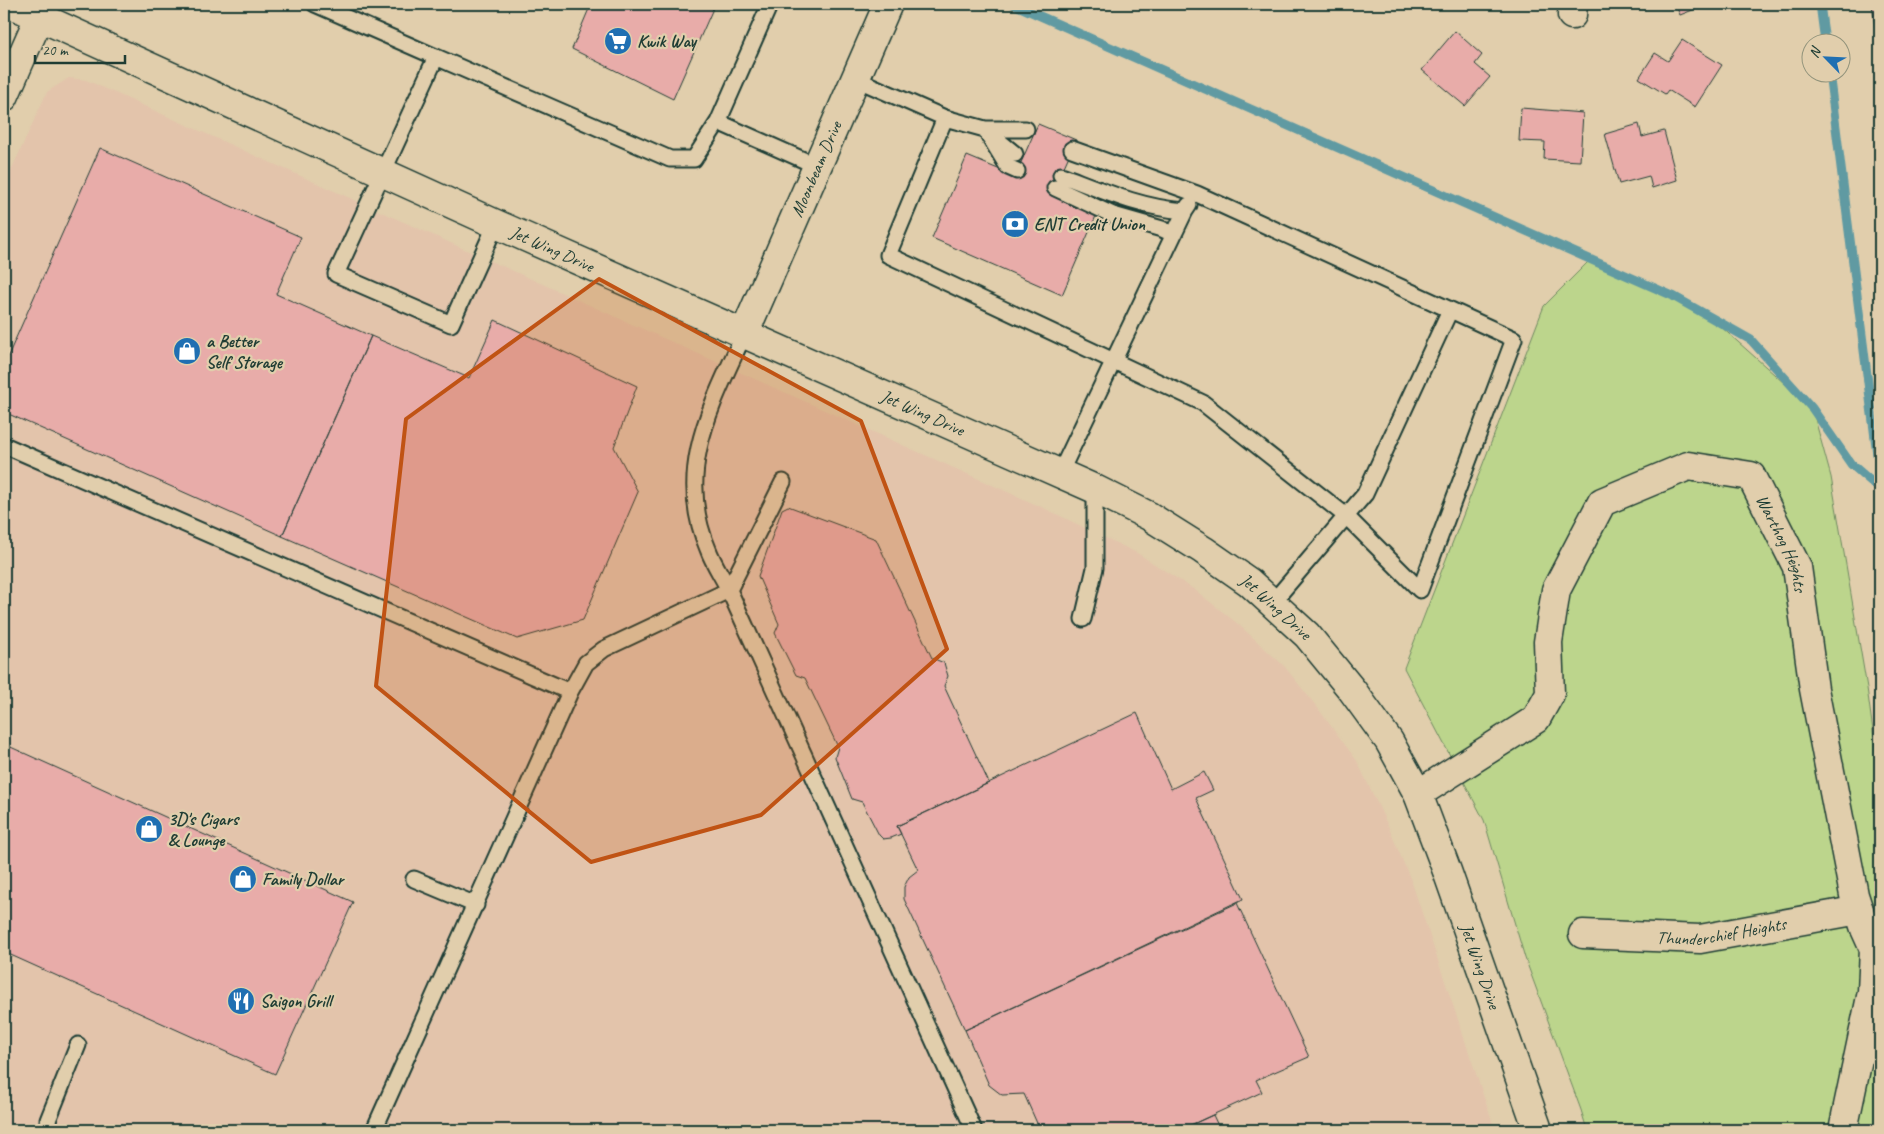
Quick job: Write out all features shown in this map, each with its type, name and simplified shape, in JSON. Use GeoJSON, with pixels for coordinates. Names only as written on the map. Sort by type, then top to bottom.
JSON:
{"type":"FeatureCollection","features":[{"type":"Feature","properties":{"kind":"main road","name":"Jet Wing Drive"},"geometry":{"type":"LineString","coordinates":[[11,4],[42,10],[382,172],[496,224],[1095,488],[1149,516],[1204,550],[1249,582],[1307,635],[1352,690],[1389,741],[1418,794],[1448,871],[1538,1130]]}},
{"type":"Feature","properties":{"kind":"main road","name":"Moonbeam Drive"},"geometry":{"type":"LineString","coordinates":[[744,334],[888,4]]}},
{"type":"Feature","properties":{"kind":"main road"},"geometry":{"type":"LineString","coordinates":[[4,97],[42,10]]}},
{"type":"Feature","properties":{"kind":"main road","name":"Warthog Heights"},"geometry":{"type":"LineString","coordinates":[[1418,794],[1536,719],[1550,694],[1548,642],[1556,590],[1602,502],[1688,466],[1751,476],[1797,567],[1814,689],[1854,895],[1874,949],[1872,983],[1843,1130]]}},
{"type":"Feature","properties":{"kind":"main road","name":"Thunderchief Heights"},"geometry":{"type":"LineString","coordinates":[[1583,934],[1700,939],[1859,910]]}},
{"type":"Feature","properties":{"kind":"lane"},"geometry":{"type":"LineString","coordinates":[[315,4],[670,159],[694,159],[718,122],[770,4]]}},
{"type":"Feature","properties":{"kind":"lane"},"geometry":{"type":"LineString","coordinates":[[436,57],[336,274],[451,324],[496,224]]}},
{"type":"Feature","properties":{"kind":"lane"},"geometry":{"type":"LineString","coordinates":[[856,79],[945,118],[985,130],[1026,129]]}},
{"type":"Feature","properties":{"kind":"lane"},"geometry":{"type":"LineString","coordinates":[[945,118],[888,255],[1203,403],[1346,516],[1420,590],[1514,339],[1197,194],[1072,149]]}},
{"type":"Feature","properties":{"kind":"lane"},"geometry":{"type":"LineString","coordinates":[[718,122],[817,166]]}},
{"type":"Feature","properties":{"kind":"lane"},"geometry":{"type":"LineString","coordinates":[[985,130],[1015,154]]}},
{"type":"Feature","properties":{"kind":"lane"},"geometry":{"type":"LineString","coordinates":[[985,130],[1008,167],[1017,171]]}},
{"type":"Feature","properties":{"kind":"lane"},"geometry":{"type":"LineString","coordinates":[[1172,234],[1162,229],[1113,215],[1058,182],[1164,210],[1185,211]]}},
{"type":"Feature","properties":{"kind":"lane"},"geometry":{"type":"LineString","coordinates":[[1060,473],[1172,234],[1197,194]]}},
{"type":"Feature","properties":{"kind":"lane"},"geometry":{"type":"LineString","coordinates":[[1272,603],[1365,494],[1450,310]]}},
{"type":"Feature","properties":{"kind":"lane"},"geometry":{"type":"LineString","coordinates":[[744,334],[703,430],[695,467],[694,491],[700,527],[708,549],[729,590],[974,1130]]}},
{"type":"Feature","properties":{"kind":"lane"},"geometry":{"type":"LineString","coordinates":[[4,445],[570,692]]}},
{"type":"Feature","properties":{"kind":"lane"},"geometry":{"type":"LineString","coordinates":[[380,1128],[570,692],[586,663],[604,649],[729,590],[782,482]]}},
{"type":"Feature","properties":{"kind":"lane"},"geometry":{"type":"LineString","coordinates":[[1083,619],[1094,568],[1095,488]]}},
{"type":"Feature","properties":{"kind":"lane"},"geometry":{"type":"LineString","coordinates":[[414,879],[476,905]]}},
{"type":"Feature","properties":{"kind":"lane"},"geometry":{"type":"LineString","coordinates":[[48,1120],[78,1046]]}},
{"type":"Feature","properties":{"kind":"highlighted area"},"geometry":{"type":"Polygon","coordinates":[[[599,279],[861,421],[947,649],[761,815],[591,862],[376,686],[406,419],[599,279]]]}},
{"type":"Feature","properties":{"kind":"shaded area"},"geometry":{"type":"Polygon","coordinates":[[[69,78],[86,80],[1048,510],[1137,553],[1195,590],[1238,624],[1284,666],[1357,761],[1389,828],[1412,883],[1495,1130],[4,1130],[4,186],[47,92],[69,78]]]}},
{"type":"Feature","properties":{"kind":"green space"},"geometry":{"type":"Polygon","coordinates":[[[1590,260],[1710,317],[1812,408],[1831,477],[1867,688],[1880,781],[1880,1130],[1587,1130],[1525,958],[1484,820],[1404,668],[1544,306],[1590,260]]]}},
{"type":"Feature","properties":{"kind":"building"},"geometry":{"type":"Polygon","coordinates":[[[591,4],[715,4],[673,99],[572,49],[591,4]]]}},
{"type":"Feature","properties":{"kind":"building"},"geometry":{"type":"Polygon","coordinates":[[[1675,4],[1708,4],[1680,15],[1675,4]]]}},
{"type":"Feature","properties":{"kind":"building"},"geometry":{"type":"Polygon","coordinates":[[[1872,4],[1880,4],[1880,27],[1875,27],[1872,4]]]}},
{"type":"Feature","properties":{"kind":"building"},"geometry":{"type":"Polygon","coordinates":[[[1455,31],[1482,55],[1475,64],[1490,77],[1465,106],[1422,70],[1455,31]]]}},
{"type":"Feature","properties":{"kind":"building"},"geometry":{"type":"Polygon","coordinates":[[[1682,40],[1722,65],[1695,107],[1668,90],[1665,94],[1639,78],[1655,53],[1668,61],[1682,40]]]}},
{"type":"Feature","properties":{"kind":"building"},"geometry":{"type":"Polygon","coordinates":[[[1521,108],[1583,113],[1580,161],[1544,159],[1545,142],[1519,141],[1521,108]]]}},
{"type":"Feature","properties":{"kind":"building","name":"ENT Credit Union"},"geometry":{"type":"Polygon","coordinates":[[[1038,124],[1076,140],[1054,189],[1099,209],[1062,295],[932,238],[967,156],[1015,176],[1038,124]]]}},
{"type":"Feature","properties":{"kind":"building"},"geometry":{"type":"Polygon","coordinates":[[[1639,124],[1642,137],[1664,131],[1677,180],[1652,188],[1649,176],[1619,184],[1605,134],[1639,124]]]}},
{"type":"Feature","properties":{"kind":"building","name":"a Better Self Storage"},"geometry":{"type":"Polygon","coordinates":[[[100,148],[301,237],[276,294],[371,336],[282,536],[4,412],[4,365],[100,148]]]}},
{"type":"Feature","properties":{"kind":"building"},"geometry":{"type":"Polygon","coordinates":[[[495,320],[637,386],[614,447],[638,492],[583,620],[517,639],[282,536],[371,336],[469,378],[495,320]]]}},
{"type":"Feature","properties":{"kind":"building"},"geometry":{"type":"Polygon","coordinates":[[[788,506],[876,539],[932,658],[944,663],[948,676],[944,686],[989,783],[897,826],[901,834],[891,838],[883,839],[879,835],[862,802],[852,799],[835,757],[838,747],[805,678],[796,675],[775,633],[779,624],[758,576],[782,509],[788,506]]]}},
{"type":"Feature","properties":{"kind":"building"},"geometry":{"type":"Polygon","coordinates":[[[1137,713],[1171,789],[1204,772],[1213,790],[1196,798],[1243,899],[965,1030],[904,899],[904,887],[909,877],[918,870],[897,826],[1137,713]]]}},
{"type":"Feature","properties":{"kind":"building"},"geometry":{"type":"Polygon","coordinates":[[[4,744],[353,902],[275,1074],[4,952],[4,744]]]}},
{"type":"Feature","properties":{"kind":"building"},"geometry":{"type":"Polygon","coordinates":[[[1237,903],[1309,1057],[1256,1080],[1262,1092],[1180,1130],[1040,1130],[1024,1094],[1002,1095],[989,1085],[965,1030],[1237,903]]]}},
{"type":"Feature","properties":{"kind":"building"},"geometry":{"type":"Polygon","coordinates":[[[1213,1115],[1220,1130],[1180,1130],[1213,1115]]]}},
{"type":"Feature","properties":{"kind":"waterway"},"geometry":{"type":"LineString","coordinates":[[1013,4],[1673,296],[1751,340],[1812,408],[1851,464],[1880,489]]}},
{"type":"Feature","properties":{"kind":"waterway"},"geometry":{"type":"LineString","coordinates":[[1820,4],[1824,32]]}},
{"type":"Feature","properties":{"kind":"waterway"},"geometry":{"type":"LineString","coordinates":[[1830,82],[1880,478]]}},
{"type":"Feature","properties":{"kind":"place","name":"Kwik Way"},"geometry":{"type":"Point","coordinates":[618,41]}},
{"type":"Feature","properties":{"kind":"place","name":"ENT Credit Union"},"geometry":{"type":"Point","coordinates":[1015,224]}},
{"type":"Feature","properties":{"kind":"place","name":"a Better Self Storage"},"geometry":{"type":"Point","coordinates":[187,351]}},
{"type":"Feature","properties":{"kind":"place","name":"3D's Cigars & Lounge"},"geometry":{"type":"Point","coordinates":[149,829]}},
{"type":"Feature","properties":{"kind":"place","name":"Family Dollar"},"geometry":{"type":"Point","coordinates":[243,879]}},
{"type":"Feature","properties":{"kind":"place","name":"Saigon Grill"},"geometry":{"type":"Point","coordinates":[241,1001]}}]}
